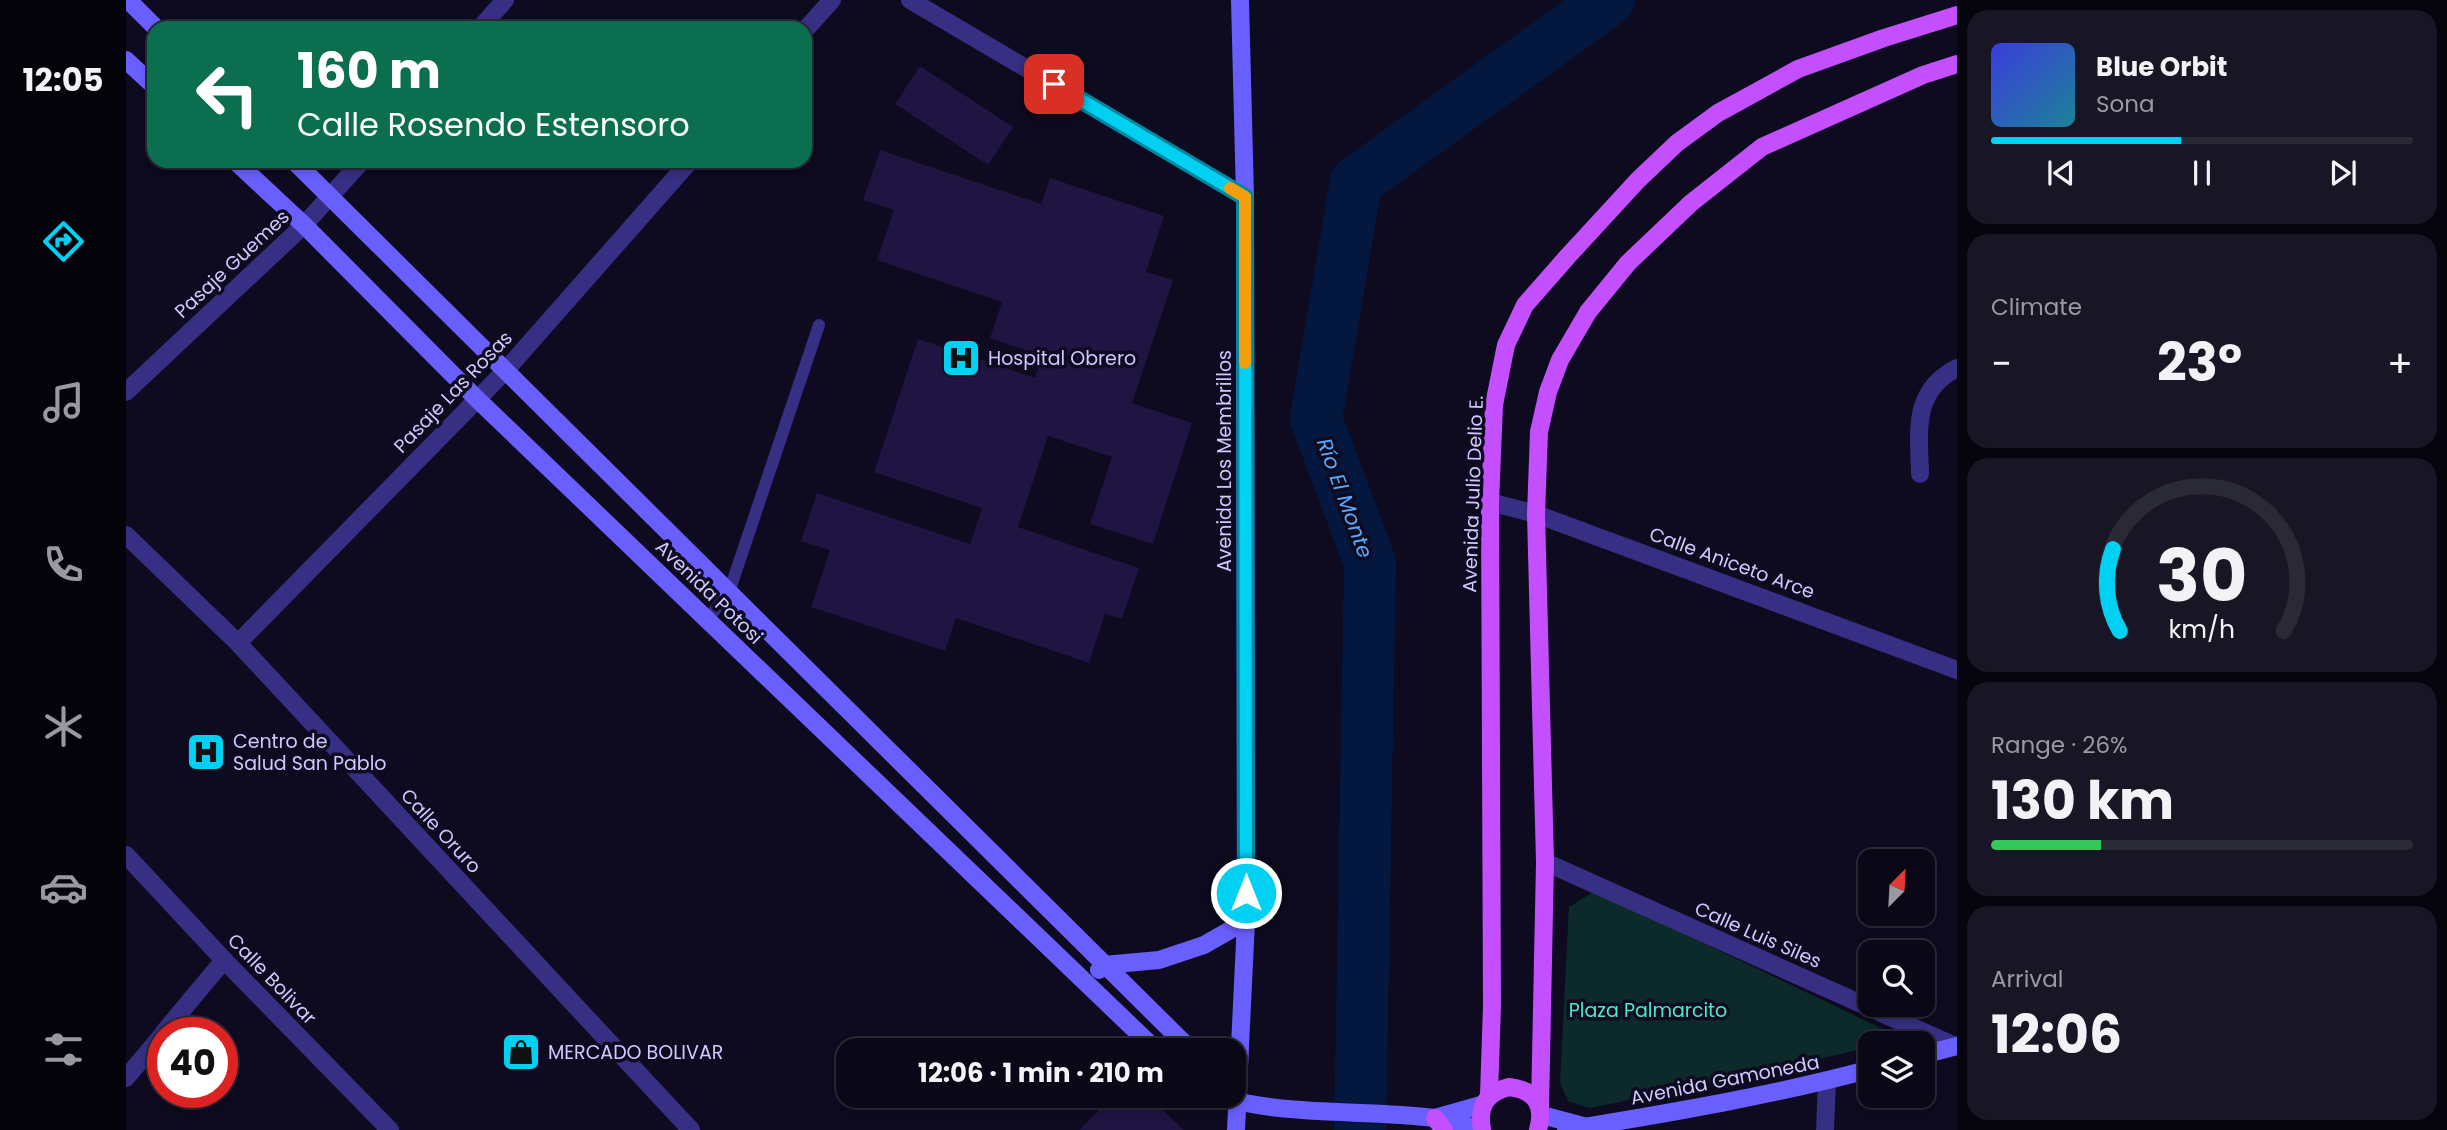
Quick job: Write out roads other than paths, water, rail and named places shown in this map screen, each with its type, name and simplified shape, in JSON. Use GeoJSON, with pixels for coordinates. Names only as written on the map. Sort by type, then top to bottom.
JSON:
{"type":"FeatureCollection","features":[{"type":"Feature","properties":{"kind":"main road","name":"Avenida Julio Delio E."},"geometry":{"type":"LineString","coordinates":[[1482,1130],[1492,1006],[1490,502],[1494,405],[1506,345],[1525,305],[1568,256],[1638,180],[1677,143],[1718,113],[1798,69],[1957,15]]}},
{"type":"Feature","properties":{"kind":"main road"},"geometry":{"type":"LineString","coordinates":[[1540,1117],[1545,862],[1536,514],[1539,432],[1548,393],[1560,360],[1588,312],[1628,263],[1691,203],[1762,147],[1923,75],[1957,64]]}},
{"type":"Feature","properties":{"kind":"main road"},"geometry":{"type":"LineString","coordinates":[[1485,1100],[1508,1087],[1519,1088],[1529,1093],[1540,1117]]}},
{"type":"Feature","properties":{"kind":"street"},"geometry":{"type":"LineString","coordinates":[[128,0],[149,21]]}},
{"type":"Feature","properties":{"kind":"street"},"geometry":{"type":"LineString","coordinates":[[486,21],[505,0]]}},
{"type":"Feature","properties":{"kind":"street"},"geometry":{"type":"LineString","coordinates":[[812,22],[832,0]]}},
{"type":"Feature","properties":{"kind":"street"},"geometry":{"type":"LineString","coordinates":[[910,0],[1245,197]]}},
{"type":"Feature","properties":{"kind":"street","name":"Avenida Los Membrillos"},"geometry":{"type":"LineString","coordinates":[[1238,1038],[1246,921],[1245,197],[1240,0]]}},
{"type":"Feature","properties":{"kind":"street"},"geometry":{"type":"LineString","coordinates":[[126,60],[147,80]]}},
{"type":"Feature","properties":{"kind":"street","name":"Avenida Potosi"},"geometry":{"type":"LineString","coordinates":[[243,168],[304,225],[477,399],[1143,1038]]}},
{"type":"Feature","properties":{"kind":"street","name":"Avenida Potosi"},"geometry":{"type":"LineString","coordinates":[[301,168],[1179,1038]]}},
{"type":"Feature","properties":{"kind":"street","name":"Pasaje Guemes"},"geometry":{"type":"LineString","coordinates":[[126,392],[304,225],[356,168]]}},
{"type":"Feature","properties":{"kind":"street","name":"Pasaje Las Rosas"},"geometry":{"type":"LineString","coordinates":[[238,643],[505,371],[684,168]]}},
{"type":"Feature","properties":{"kind":"street"},"geometry":{"type":"LineString","coordinates":[[1920,474],[1918,422],[1930,388],[1957,368]]}},
{"type":"Feature","properties":{"kind":"street","name":"Calle Aniceto Arce"},"geometry":{"type":"LineString","coordinates":[[1490,502],[1536,514],[1957,670]]}},
{"type":"Feature","properties":{"kind":"street","name":"Calle Oruro"},"geometry":{"type":"LineString","coordinates":[[126,535],[238,643],[691,1130]]}},
{"type":"Feature","properties":{"kind":"street","name":"Calle Bolivar"},"geometry":{"type":"LineString","coordinates":[[126,855],[390,1130]]}},
{"type":"Feature","properties":{"kind":"street","name":"Calle Luis Siles"},"geometry":{"type":"LineString","coordinates":[[1545,862],[1956,1046]]}},
{"type":"Feature","properties":{"kind":"street"},"geometry":{"type":"LineString","coordinates":[[1086,983],[1104,965],[1159,960],[1204,945],[1246,921]]}},
{"type":"Feature","properties":{"kind":"street"},"geometry":{"type":"LineString","coordinates":[[176,1017],[224,960]]}},
{"type":"Feature","properties":{"kind":"street"},"geometry":{"type":"LineString","coordinates":[[1935,1052],[1956,1046]]}},
{"type":"Feature","properties":{"kind":"street"},"geometry":{"type":"LineString","coordinates":[[126,1078],[147,1052]]}},
{"type":"Feature","properties":{"kind":"street","name":"Avenida Gamoneda"},"geometry":{"type":"LineString","coordinates":[[1566,1130],[1614,1124],[1858,1073]]}},
{"type":"Feature","properties":{"kind":"street"},"geometry":{"type":"LineString","coordinates":[[1825,1130],[1827,1081]]}},
{"type":"Feature","properties":{"kind":"street"},"geometry":{"type":"LineString","coordinates":[[1436,1122],[1485,1100]]}},
{"type":"Feature","properties":{"kind":"street"},"geometry":{"type":"LineString","coordinates":[[1246,1101],[1274,1107],[1436,1122],[1482,1130]]}},
{"type":"Feature","properties":{"kind":"street","name":"Avenida Los Membrillos"},"geometry":{"type":"LineString","coordinates":[[1235,1108],[1236,1130]]}},
{"type":"Feature","properties":{"kind":"street","name":"Avenida Gamoneda"},"geometry":{"type":"LineString","coordinates":[[1540,1117],[1586,1126]]}},
{"type":"Feature","properties":{"kind":"lane"},"geometry":{"type":"LineString","coordinates":[[708,620],[729,593],[819,325]]}},
{"type":"Feature","properties":{"kind":"waterway","name":"Río El Monte"},"geometry":{"type":"LineString","coordinates":[[1360,1130],[1370,563],[1316,419],[1356,182],[1609,0]]}},
{"type":"Feature","properties":{"kind":"place","name":"Hospital Obrero"},"geometry":{"type":"Point","coordinates":[961,358]}},
{"type":"Feature","properties":{"kind":"place","name":"Centro de Salud San Pablo"},"geometry":{"type":"Point","coordinates":[206,752]}},
{"type":"Feature","properties":{"kind":"place","name":"MERCADO BOLIVAR"},"geometry":{"type":"Point","coordinates":[521,1052]}},
{"type":"Feature","properties":{"kind":"park label","name":"Plaza Palmarcito"},"geometry":{"type":"Point","coordinates":[1648,1010]}}]}
